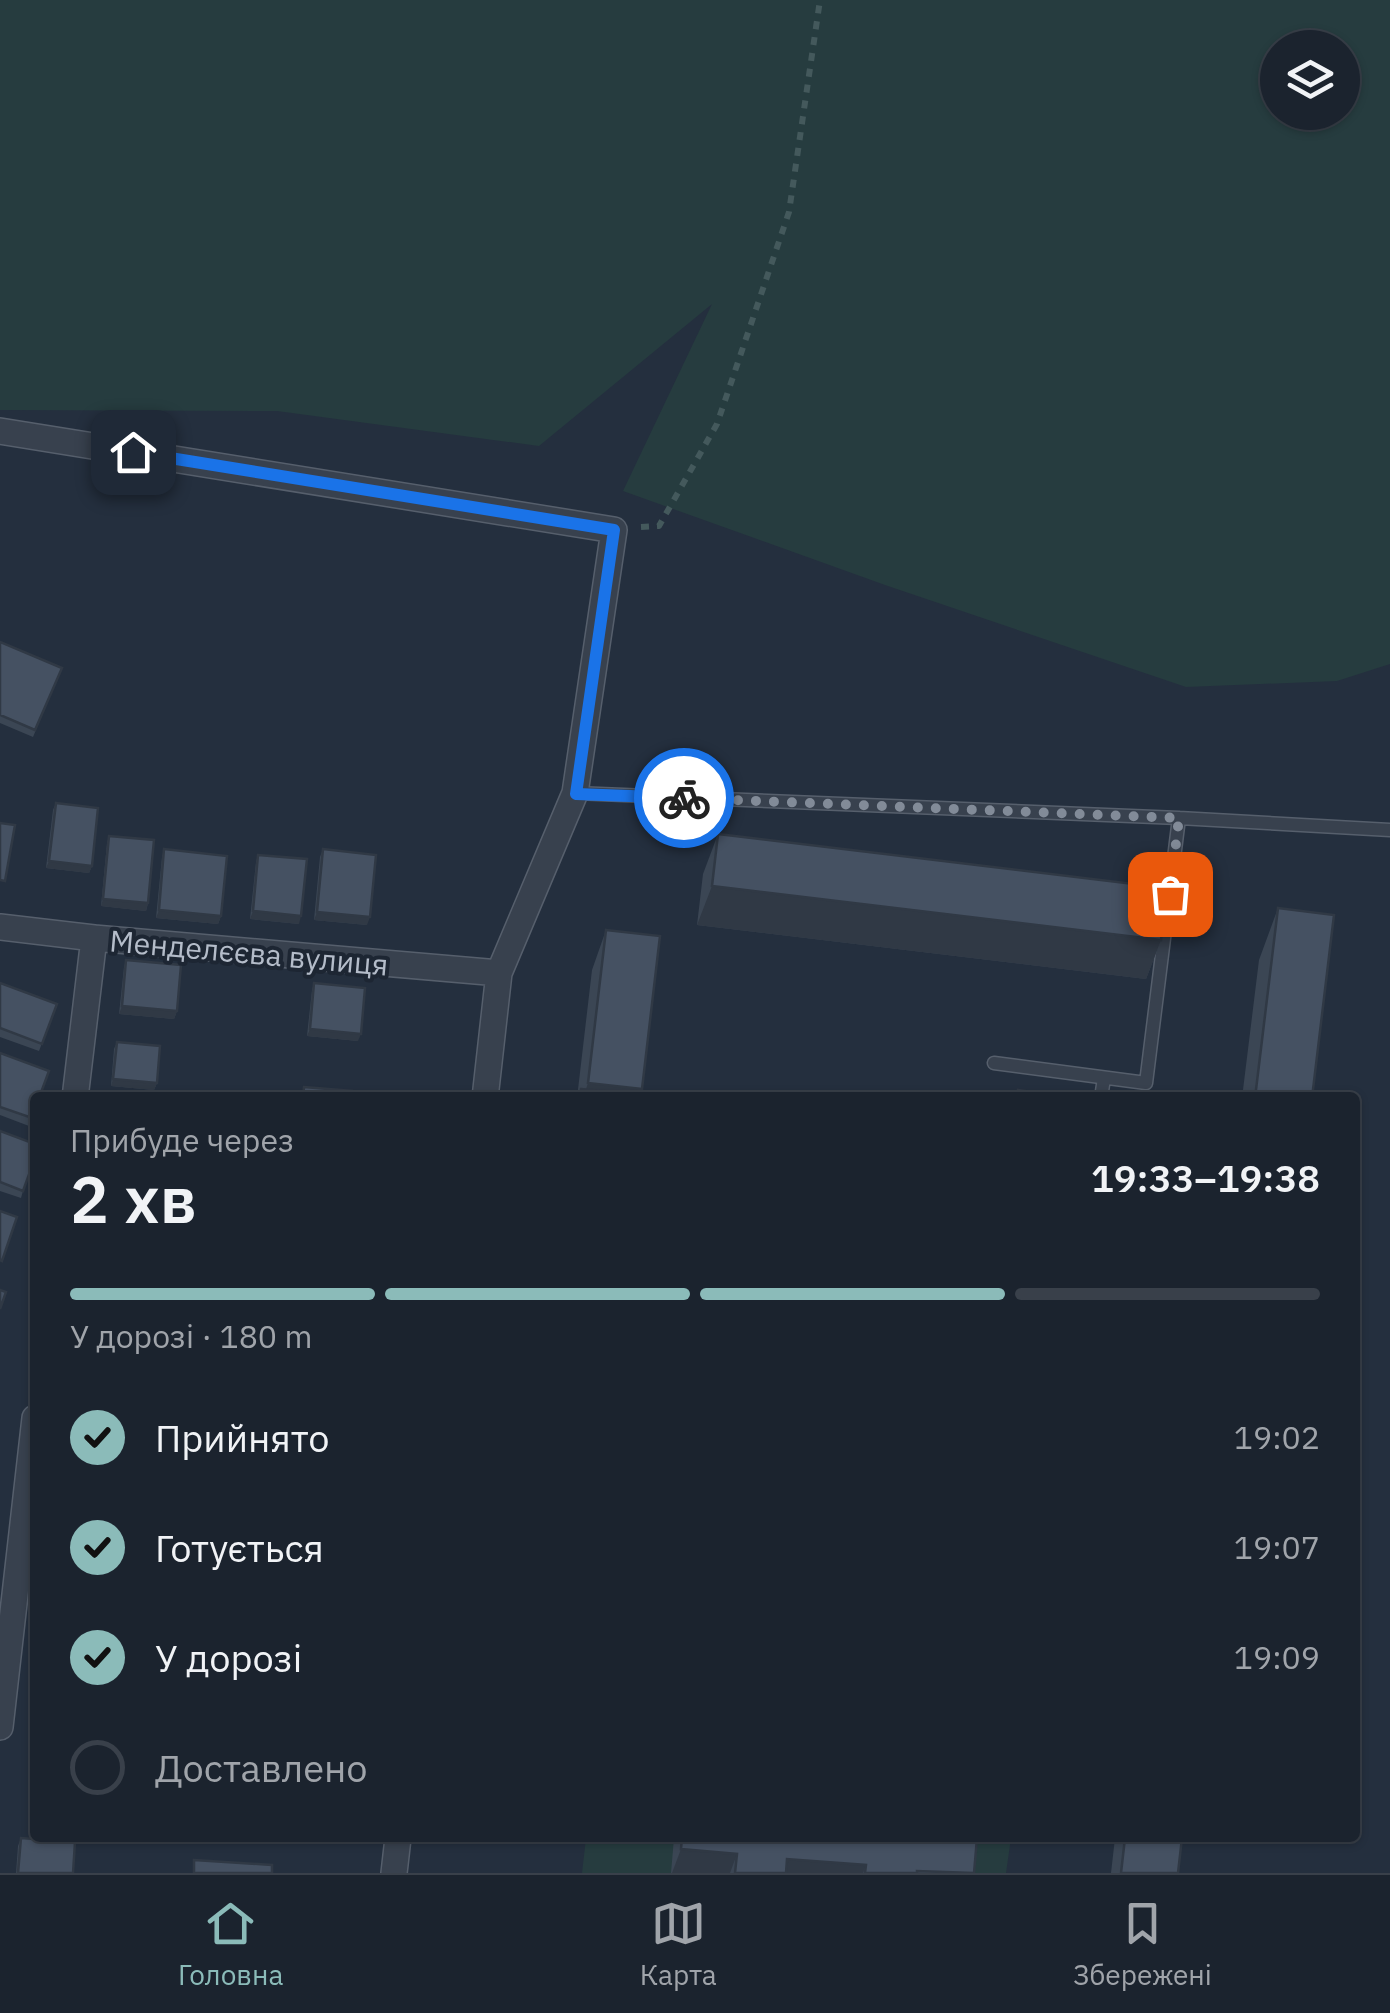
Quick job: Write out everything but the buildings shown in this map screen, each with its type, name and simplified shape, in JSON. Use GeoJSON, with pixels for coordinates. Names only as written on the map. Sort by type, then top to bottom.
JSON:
{"type":"FeatureCollection","features":[{"type":"Feature","properties":{"kind":"street"},"geometry":{"type":"LineString","coordinates":[[0,430],[614,530],[576,794],[499,973],[486,1092]]}},
{"type":"Feature","properties":{"kind":"street","name":"Менделєєва вулиця"},"geometry":{"type":"LineString","coordinates":[[0,928],[499,973]]}},
{"type":"Feature","properties":{"kind":"street"},"geometry":{"type":"LineString","coordinates":[[76,1092],[94,938]]}},
{"type":"Feature","properties":{"kind":"street"},"geometry":{"type":"LineString","coordinates":[[0,1727],[30,1463]]}},
{"type":"Feature","properties":{"kind":"street"},"geometry":{"type":"LineString","coordinates":[[394,1873],[398,1842]]}},
{"type":"Feature","properties":{"kind":"lane"},"geometry":{"type":"LineString","coordinates":[[576,794],[1390,830]]}},
{"type":"Feature","properties":{"kind":"lane"},"geometry":{"type":"LineString","coordinates":[[994,1063],[1146,1084],[1179,818]]}},
{"type":"Feature","properties":{"kind":"lane"},"geometry":{"type":"LineString","coordinates":[[1102,1092],[1104,1078]]}},
{"type":"Feature","properties":{"kind":"path"},"geometry":{"type":"LineString","coordinates":[[614,530],[659,526],[717,424],[789,212],[820,0]]}},
{"type":"Feature","properties":{"kind":"green space"},"geometry":{"type":"Polygon","coordinates":[[[0,0],[1390,0],[1390,664],[1337,681],[1186,687],[623,491],[712,304],[539,446],[277,411],[0,410],[0,0]]]}},
{"type":"Feature","properties":{"kind":"green space"},"geometry":{"type":"Polygon","coordinates":[[[586,1842],[1010,1842],[1006,1873],[582,1873],[586,1842]]]}},
{"type":"Feature","properties":{"kind":"way so far"},"geometry":{"type":"LineString","coordinates":[[684,798],[1179,818],[1170,894]]}},
{"type":"Feature","properties":{"kind":"route"},"geometry":{"type":"LineString","coordinates":[[133,452],[614,530],[576,794],[684,798]]}}]}
